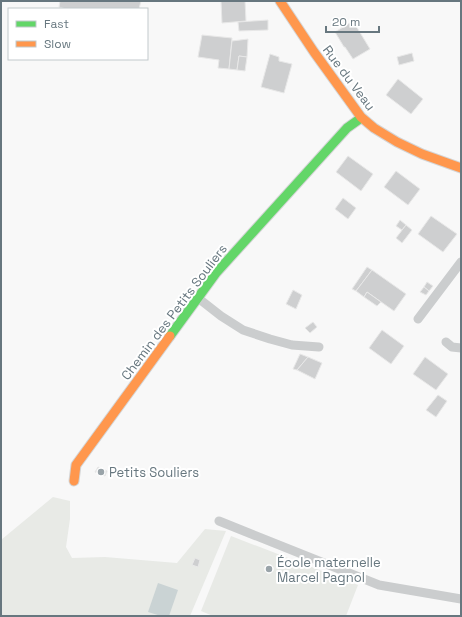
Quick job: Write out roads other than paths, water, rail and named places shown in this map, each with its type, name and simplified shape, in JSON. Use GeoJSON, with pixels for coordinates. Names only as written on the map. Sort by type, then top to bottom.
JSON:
{"type":"FeatureCollection","features":[{"type":"Feature","properties":{"kind":"street","name":"Rue du Veau"},"geometry":{"type":"LineString","coordinates":[[280,1],[294,24],[361,118],[394,140],[431,158],[461,168]]}},
{"type":"Feature","properties":{"kind":"street","name":"Chemin des Petits Souliers"},"geometry":{"type":"LineString","coordinates":[[74,481],[76,465],[216,273],[347,128],[361,118]]}},
{"type":"Feature","properties":{"kind":"lane"},"geometry":{"type":"LineString","coordinates":[[418,319],[461,262]]}},
{"type":"Feature","properties":{"kind":"lane"},"geometry":{"type":"LineString","coordinates":[[198,298],[221,316],[243,330],[292,345],[319,347]]}},
{"type":"Feature","properties":{"kind":"lane"},"geometry":{"type":"LineString","coordinates":[[446,342],[452,347],[461,348]]}},
{"type":"Feature","properties":{"kind":"lane"},"geometry":{"type":"LineString","coordinates":[[219,521],[379,585],[461,599]]}},
{"type":"Feature","properties":{"kind":"place","name":"Petits Souliers"},"geometry":{"type":"Point","coordinates":[101,472]}},
{"type":"Feature","properties":{"kind":"place","name":"École maternelle Marcel Pagnol"},"geometry":{"type":"Point","coordinates":[269,569]}}]}
